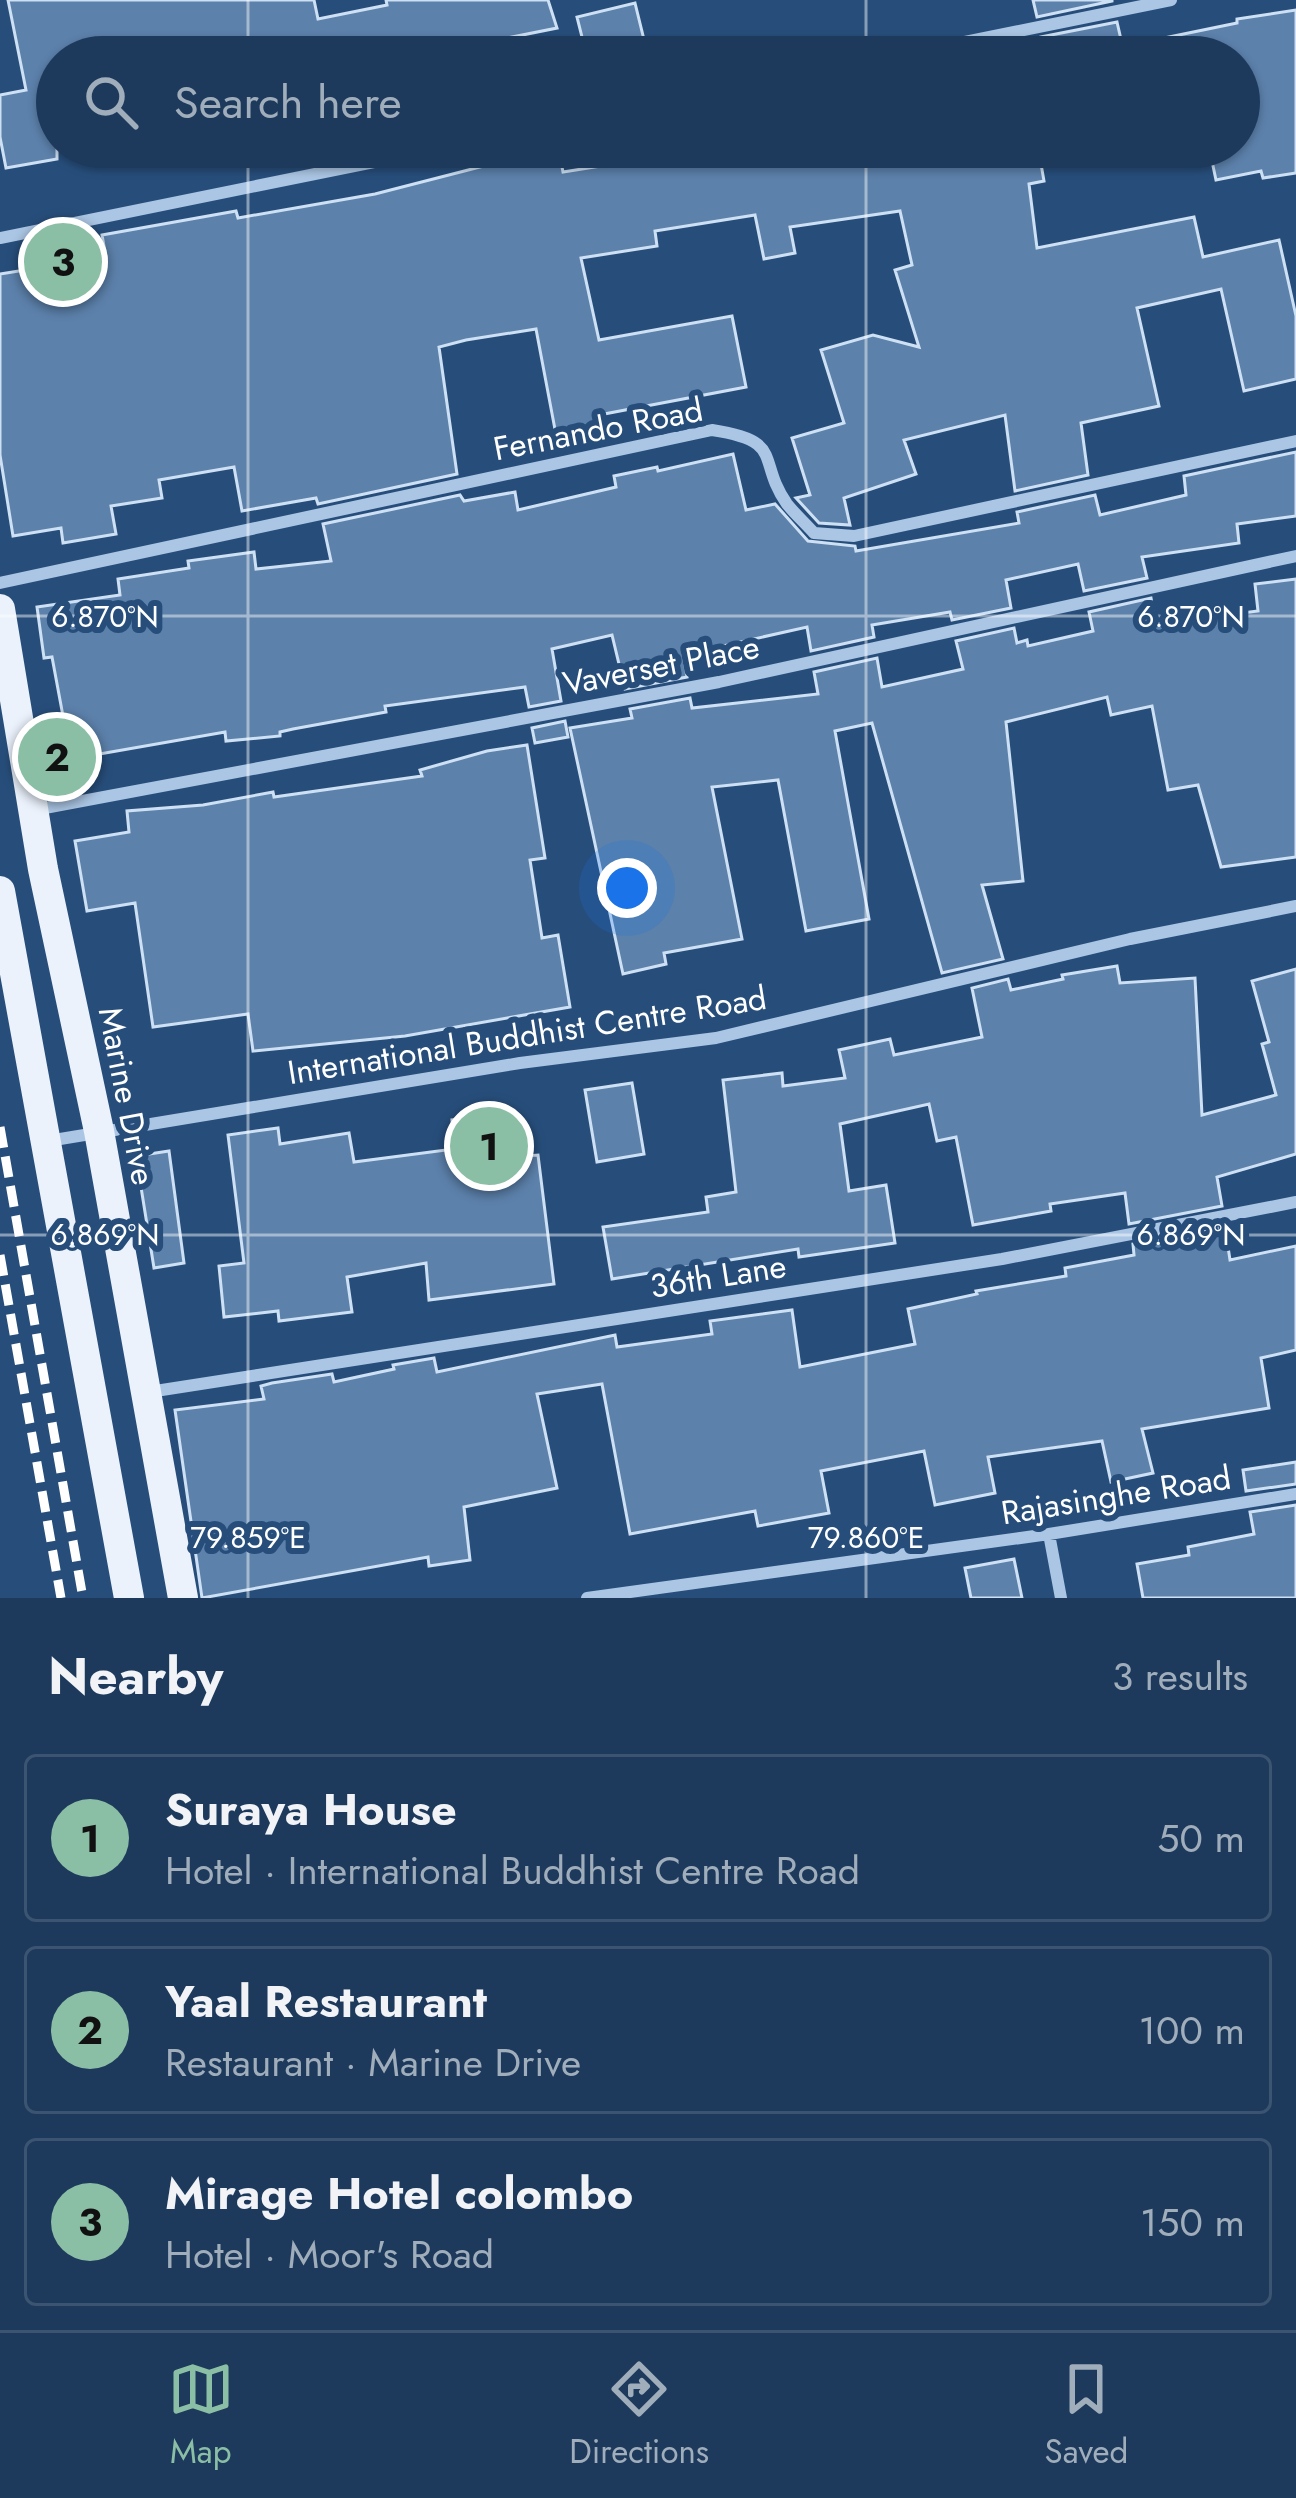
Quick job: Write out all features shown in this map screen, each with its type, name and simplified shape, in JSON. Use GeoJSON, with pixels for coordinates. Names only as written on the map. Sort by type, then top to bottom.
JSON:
{"type":"FeatureCollection","features":[{"type":"Feature","properties":{"kind":"main road","name":"Marine Drive"},"geometry":{"type":"LineString","coordinates":[[0,609],[33,811],[99,1131],[183,1598]]}},
{"type":"Feature","properties":{"kind":"main road"},"geometry":{"type":"LineString","coordinates":[[0,891],[129,1598]]}},
{"type":"Feature","properties":{"kind":"street"},"geometry":{"type":"LineString","coordinates":[[994,36],[1171,0]]}},
{"type":"Feature","properties":{"kind":"street"},"geometry":{"type":"LineString","coordinates":[[0,238],[345,168]]}},
{"type":"Feature","properties":{"kind":"street","name":"Fernando Road"},"geometry":{"type":"LineString","coordinates":[[0,583],[712,430],[746,435],[769,455],[785,501],[814,533],[854,536],[1296,440]]}},
{"type":"Feature","properties":{"kind":"street","name":"Vaverset Place"},"geometry":{"type":"LineString","coordinates":[[33,811],[719,682],[1296,556]]}},
{"type":"Feature","properties":{"kind":"street","name":"International Buddhist Centre Road"},"geometry":{"type":"LineString","coordinates":[[44,1142],[520,1064],[716,1038],[1130,939],[1296,906]]}},
{"type":"Feature","properties":{"kind":"street","name":"36th Lane"},"geometry":{"type":"LineString","coordinates":[[146,1392],[1002,1259],[1296,1202]]}},
{"type":"Feature","properties":{"kind":"street","name":"Rajasinghe Road"},"geometry":{"type":"LineString","coordinates":[[587,1598],[1049,1534],[1296,1494]]}},
{"type":"Feature","properties":{"kind":"street"},"geometry":{"type":"LineString","coordinates":[[1049,1534],[1061,1598]]}},
{"type":"Feature","properties":{"kind":"building"},"geometry":{"type":"Polygon","coordinates":[[[8,0],[314,0],[318,19],[387,5],[386,0],[548,0],[557,28],[517,36],[36,36],[36,163],[6,168],[0,95],[26,90],[8,0]]]}},
{"type":"Feature","properties":{"kind":"building"},"geometry":{"type":"Polygon","coordinates":[[[1033,0],[1112,0],[1112,1],[1037,17],[1033,0]]]}},
{"type":"Feature","properties":{"kind":"building"},"geometry":{"type":"Polygon","coordinates":[[[635,3],[643,36],[582,36],[577,17],[635,3]]]}},
{"type":"Feature","properties":{"kind":"building"},"geometry":{"type":"Polygon","coordinates":[[[1296,10],[1296,173],[1263,178],[1261,171],[1216,180],[1213,168],[1260,168],[1260,36],[1174,36],[1237,23],[1237,19],[1296,10]]]}},
{"type":"Feature","properties":{"kind":"building"},"geometry":{"type":"Polygon","coordinates":[[[1117,22],[1120,36],[1046,36],[1117,22]]]}},
{"type":"Feature","properties":{"kind":"building"},"geometry":{"type":"Polygon","coordinates":[[[476,168],[562,168],[563,172],[588,168],[1042,168],[1044,181],[1029,184],[1037,248],[1194,217],[1203,257],[1279,240],[1296,316],[1296,379],[1244,391],[1221,289],[1137,308],[1159,406],[1081,423],[1088,475],[1015,491],[1005,415],[904,440],[916,474],[844,498],[850,525],[819,523],[796,498],[810,495],[792,438],[844,423],[821,350],[873,335],[919,347],[895,270],[912,265],[900,211],[790,227],[795,253],[764,259],[755,215],[655,231],[657,246],[581,258],[599,340],[732,316],[746,387],[599,415],[602,431],[557,440],[536,329],[466,340],[439,347],[457,474],[318,504],[316,498],[242,511],[234,467],[159,480],[162,498],[111,506],[116,534],[63,543],[61,528],[13,536],[0,455],[0,274],[106,257],[102,235],[236,211],[238,218],[375,194],[476,168]]]}},
{"type":"Feature","properties":{"kind":"building"},"geometry":{"type":"Polygon","coordinates":[[[1296,452],[1296,516],[1237,524],[1239,543],[1142,557],[1147,578],[1084,591],[1078,564],[1006,580],[1011,608],[952,620],[950,612],[872,625],[874,637],[811,651],[807,627],[683,655],[687,677],[625,689],[612,635],[552,649],[561,701],[529,707],[525,687],[385,706],[386,712],[293,729],[280,736],[226,741],[225,732],[71,759],[52,657],[44,658],[37,607],[120,595],[118,579],[189,568],[188,561],[254,552],[256,569],[331,561],[323,524],[460,495],[464,501],[515,492],[518,510],[616,487],[614,476],[733,454],[746,510],[775,504],[808,541],[855,546],[856,551],[1019,523],[1017,512],[1095,495],[1100,515],[1186,495],[1184,476],[1296,452]]]}},
{"type":"Feature","properties":{"kind":"building"},"geometry":{"type":"Polygon","coordinates":[[[1296,579],[1296,857],[1221,867],[1198,785],[1168,790],[1152,706],[1111,715],[1107,697],[1006,722],[1023,881],[982,885],[1003,959],[942,973],[872,723],[835,731],[869,919],[806,931],[778,780],[712,787],[742,939],[664,953],[666,964],[623,974],[570,728],[632,718],[630,709],[690,698],[692,708],[818,694],[814,672],[877,658],[882,687],[963,669],[956,641],[1014,628],[1017,643],[1027,640],[1028,646],[1093,631],[1089,612],[1151,598],[1156,624],[1258,611],[1255,584],[1296,579]]]}},
{"type":"Feature","properties":{"kind":"building"},"geometry":{"type":"Polygon","coordinates":[[[565,721],[568,737],[535,743],[532,728],[565,721]]]}},
{"type":"Feature","properties":{"kind":"building"},"geometry":{"type":"Polygon","coordinates":[[[527,745],[545,858],[530,860],[542,938],[558,935],[570,1007],[405,1036],[253,1051],[248,1014],[153,1027],[135,903],[87,911],[75,841],[129,832],[127,811],[422,776],[420,770],[527,745]]]}},
{"type":"Feature","properties":{"kind":"building"},"geometry":{"type":"Polygon","coordinates":[[[1117,966],[1120,983],[1195,978],[1202,1115],[1276,1095],[1262,1044],[1269,1042],[1252,981],[1296,969],[1296,1154],[1217,1177],[1222,1206],[1129,1224],[1125,1193],[1050,1204],[1051,1211],[973,1225],[956,1137],[937,1141],[929,1104],[840,1124],[849,1191],[886,1185],[895,1243],[799,1257],[798,1249],[612,1279],[603,1227],[708,1212],[706,1197],[736,1192],[723,1080],[782,1073],[783,1086],[845,1078],[839,1050],[890,1039],[894,1055],[982,1037],[972,988],[1008,979],[1011,990],[1117,966]]]}},
{"type":"Feature","properties":{"kind":"building"},"geometry":{"type":"Polygon","coordinates":[[[632,1083],[644,1154],[597,1162],[585,1090],[632,1083]]]}},
{"type":"Feature","properties":{"kind":"building"},"geometry":{"type":"Polygon","coordinates":[[[495,1117],[497,1158],[538,1155],[554,1284],[429,1300],[426,1263],[347,1277],[352,1312],[279,1321],[278,1311],[224,1317],[219,1266],[244,1263],[228,1135],[278,1128],[280,1144],[349,1133],[354,1162],[454,1149],[452,1120],[495,1117]]]}},
{"type":"Feature","properties":{"kind":"building"},"geometry":{"type":"Polygon","coordinates":[[[169,1151],[184,1263],[154,1268],[136,1156],[169,1151]]]}},
{"type":"Feature","properties":{"kind":"building"},"geometry":{"type":"Polygon","coordinates":[[[1225,1227],[1230,1260],[1296,1246],[1296,1350],[1261,1358],[1269,1408],[1142,1429],[1153,1473],[1111,1482],[1102,1441],[988,1457],[995,1493],[935,1505],[924,1451],[821,1471],[829,1513],[758,1526],[755,1511],[630,1534],[602,1384],[537,1394],[557,1488],[464,1507],[470,1560],[429,1566],[428,1557],[202,1598],[175,1410],[264,1399],[261,1386],[272,1383],[332,1374],[334,1382],[434,1358],[437,1372],[615,1335],[617,1347],[712,1334],[710,1321],[792,1310],[800,1367],[915,1344],[908,1309],[976,1291],[1066,1276],[1065,1268],[1134,1255],[1133,1244],[1225,1227]]]}},
{"type":"Feature","properties":{"kind":"building"},"geometry":{"type":"Polygon","coordinates":[[[1296,1462],[1296,1484],[1246,1491],[1243,1470],[1296,1462]]]}},
{"type":"Feature","properties":{"kind":"building"},"geometry":{"type":"Polygon","coordinates":[[[1296,1505],[1296,1598],[1143,1598],[1137,1564],[1189,1555],[1188,1547],[1254,1534],[1250,1512],[1296,1505]]]}},
{"type":"Feature","properties":{"kind":"building"},"geometry":{"type":"Polygon","coordinates":[[[1014,1559],[1022,1598],[971,1598],[965,1568],[1014,1559]]]}},
{"type":"Feature","properties":{"kind":"railway"},"geometry":{"type":"LineString","coordinates":[[0,1127],[83,1598]]}},
{"type":"Feature","properties":{"kind":"railway"},"geometry":{"type":"LineString","coordinates":[[0,1255],[61,1598]]}},
{"type":"Feature","properties":{"kind":"place","name":"Mirage Hotel colombo"},"geometry":{"type":"Point","coordinates":[63,262]}},
{"type":"Feature","properties":{"kind":"place","name":"Yaal Restaurant"},"geometry":{"type":"Point","coordinates":[57,757]}},
{"type":"Feature","properties":{"kind":"place","name":"Suraya House"},"geometry":{"type":"Point","coordinates":[489,1146]}}]}
